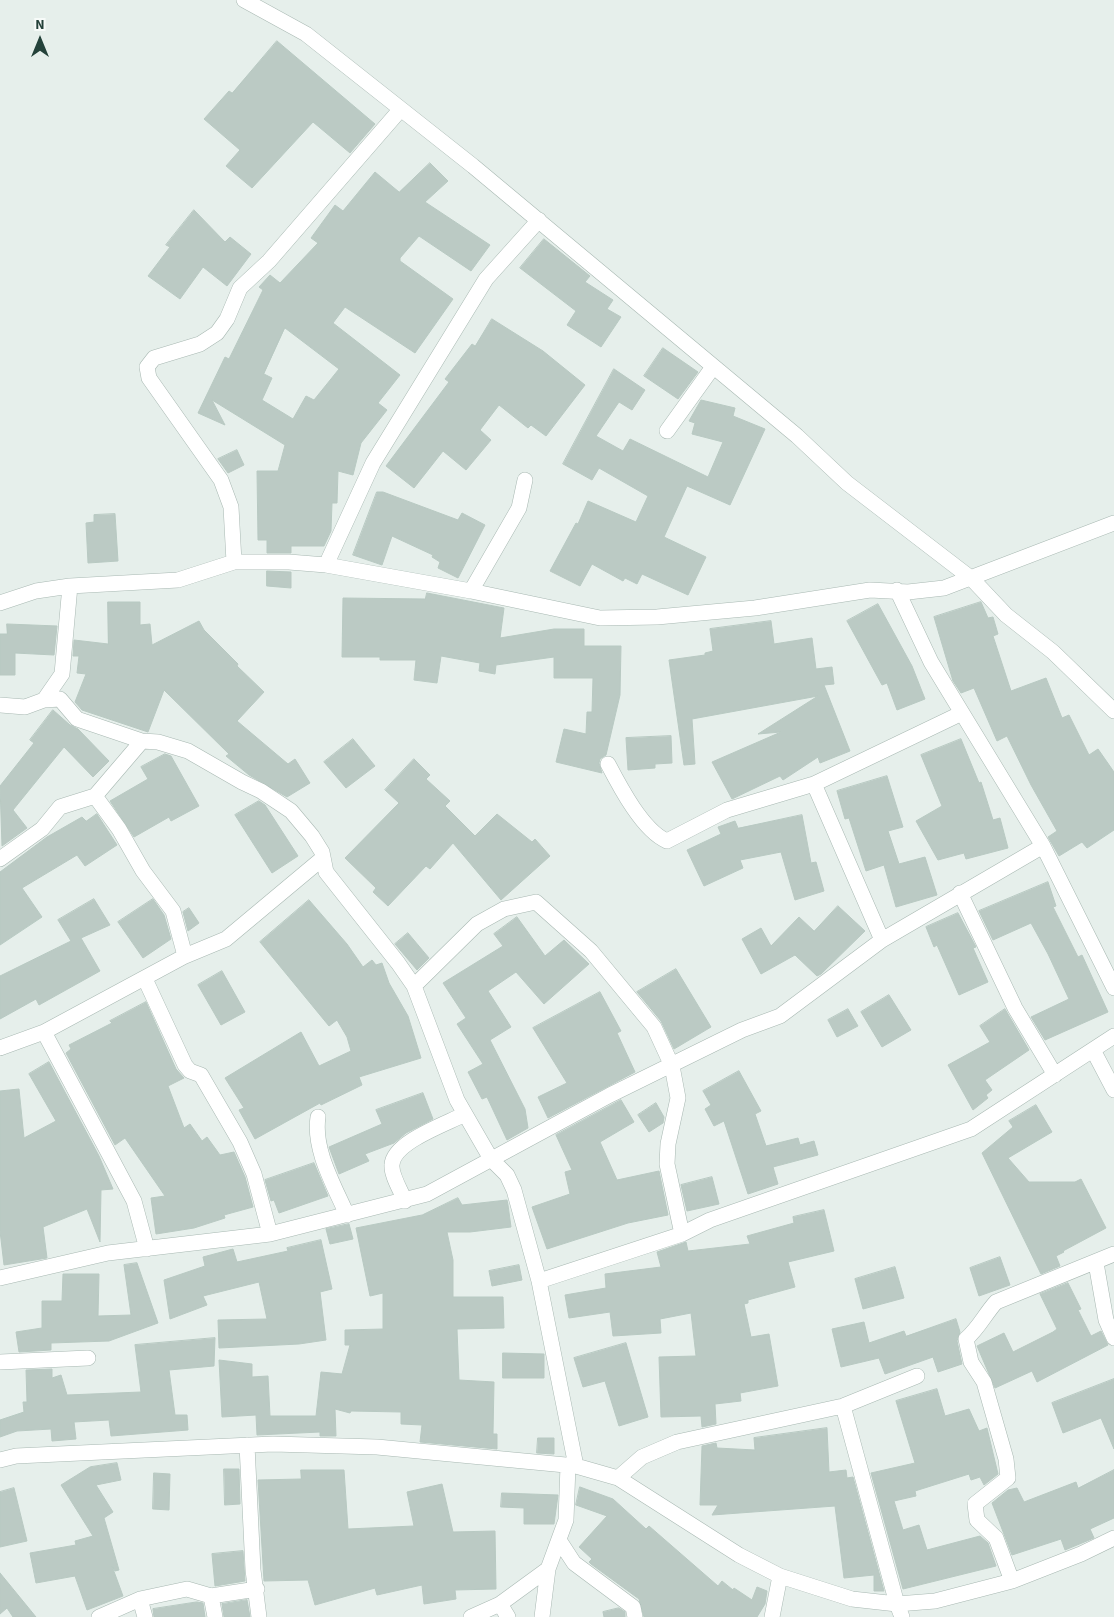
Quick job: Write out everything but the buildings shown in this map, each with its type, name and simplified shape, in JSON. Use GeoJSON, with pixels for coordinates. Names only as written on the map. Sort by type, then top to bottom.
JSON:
{"type":"FeatureCollection","features":[{"type":"Feature","properties":{"kind":"street"},"geometry":{"type":"LineString","coordinates":[[244,0],[306,34],[538,220],[797,436],[847,482],[972,578],[1006,615],[1053,652],[1114,711]]}},
{"type":"Feature","properties":{"kind":"street"},"geometry":{"type":"LineString","coordinates":[[234,562],[231,507],[221,480],[149,378],[146,368],[154,358],[200,344],[217,333],[227,319],[240,288],[269,261],[400,110]]}},
{"type":"Feature","properties":{"kind":"street"},"geometry":{"type":"LineString","coordinates":[[326,565],[373,464],[475,296],[486,280],[538,220]]}},
{"type":"Feature","properties":{"kind":"street"},"geometry":{"type":"LineString","coordinates":[[667,431],[713,367]]}},
{"type":"Feature","properties":{"kind":"street"},"geometry":{"type":"LineString","coordinates":[[471,591],[519,508],[525,480]]}},
{"type":"Feature","properties":{"kind":"street"},"geometry":{"type":"LineString","coordinates":[[0,603],[36,591],[70,586],[178,580],[234,562],[289,562],[326,565],[471,591],[600,618],[657,617],[755,608],[870,590],[918,592],[944,588],[1114,523]]}},
{"type":"Feature","properties":{"kind":"street"},"geometry":{"type":"LineString","coordinates":[[944,588],[948,560]]}},
{"type":"Feature","properties":{"kind":"street"},"geometry":{"type":"LineString","coordinates":[[44,700],[62,674],[70,586]]}},
{"type":"Feature","properties":{"kind":"street"},"geometry":{"type":"LineString","coordinates":[[897,590],[931,662],[1044,846],[1114,988]]}},
{"type":"Feature","properties":{"kind":"street"},"geometry":{"type":"LineString","coordinates":[[0,704],[25,707],[44,700],[60,699],[77,719],[142,741],[158,742],[188,751],[261,791],[291,811],[312,836],[323,858],[326,872],[414,986],[457,1100],[491,1158],[507,1174],[514,1190],[539,1281],[572,1466],[566,1520],[548,1569],[542,1617]]}},
{"type":"Feature","properties":{"kind":"street"},"geometry":{"type":"LineString","coordinates":[[608,764],[621,790],[658,837],[667,841],[728,810],[814,784],[962,713]]}},
{"type":"Feature","properties":{"kind":"street"},"geometry":{"type":"LineString","coordinates":[[0,859],[42,829],[60,807],[95,796],[142,741]]}},
{"type":"Feature","properties":{"kind":"street"},"geometry":{"type":"LineString","coordinates":[[814,784],[882,940]]}},
{"type":"Feature","properties":{"kind":"street"},"geometry":{"type":"LineString","coordinates":[[95,796],[119,829],[143,872],[173,911],[185,956]]}},
{"type":"Feature","properties":{"kind":"street"},"geometry":{"type":"LineString","coordinates":[[0,1278],[108,1253],[270,1234],[405,1201],[452,1182],[491,1158],[610,1095],[742,1030],[780,1016],[882,940],[960,893],[1044,846]]}},
{"type":"Feature","properties":{"kind":"street"},"geometry":{"type":"LineString","coordinates":[[0,1048],[44,1032],[185,956],[226,939],[323,858]]}},
{"type":"Feature","properties":{"kind":"street"},"geometry":{"type":"LineString","coordinates":[[960,893],[1015,1008],[1054,1075]]}},
{"type":"Feature","properties":{"kind":"street"},"geometry":{"type":"LineString","coordinates":[[414,986],[477,924],[504,908],[536,902],[591,951],[654,1027],[672,1066],[678,1098],[668,1144],[667,1164],[682,1234]]}},
{"type":"Feature","properties":{"kind":"street"},"geometry":{"type":"LineString","coordinates":[[145,979],[185,1065],[190,1071],[201,1075],[240,1142],[254,1174],[270,1234]]}},
{"type":"Feature","properties":{"kind":"street"},"geometry":{"type":"LineString","coordinates":[[44,1032],[134,1201],[147,1249]]}},
{"type":"Feature","properties":{"kind":"street"},"geometry":{"type":"LineString","coordinates":[[539,1281],[682,1234],[710,1220],[971,1129],[1114,1036]]}},
{"type":"Feature","properties":{"kind":"street"},"geometry":{"type":"LineString","coordinates":[[1093,1050],[1114,1090]]}},
{"type":"Feature","properties":{"kind":"street"},"geometry":{"type":"LineString","coordinates":[[405,1201],[391,1167],[393,1158],[401,1147],[465,1114]]}},
{"type":"Feature","properties":{"kind":"street"},"geometry":{"type":"LineString","coordinates":[[318,1116],[316,1128],[319,1146],[347,1215]]}},
{"type":"Feature","properties":{"kind":"street"},"geometry":{"type":"LineString","coordinates":[[1012,1581],[996,1538],[977,1520],[975,1504],[1008,1478],[1006,1460],[984,1382],[971,1362],[966,1339],[977,1330],[985,1314],[996,1302],[1096,1263],[1114,1254]]}},
{"type":"Feature","properties":{"kind":"street"},"geometry":{"type":"LineString","coordinates":[[1096,1263],[1106,1320],[1114,1338]]}},
{"type":"Feature","properties":{"kind":"street"},"geometry":{"type":"LineString","coordinates":[[0,1362],[88,1358]]}},
{"type":"Feature","properties":{"kind":"street"},"geometry":{"type":"LineString","coordinates":[[618,1478],[642,1457],[677,1442],[843,1406],[917,1376]]}},
{"type":"Feature","properties":{"kind":"street"},"geometry":{"type":"LineString","coordinates":[[843,1406],[900,1610]]}},
{"type":"Feature","properties":{"kind":"street"},"geometry":{"type":"LineString","coordinates":[[0,1460],[16,1456],[247,1445],[377,1447],[572,1466],[618,1478],[739,1555],[780,1576],[852,1599],[900,1610],[1012,1581],[1082,1554],[1114,1538]]}},
{"type":"Feature","properties":{"kind":"street"},"geometry":{"type":"LineString","coordinates":[[247,1445],[253,1570],[257,1589],[259,1617]]}},
{"type":"Feature","properties":{"kind":"street"},"geometry":{"type":"LineString","coordinates":[[559,1540],[574,1563],[633,1607],[635,1617]]}},
{"type":"Feature","properties":{"kind":"street"},"geometry":{"type":"LineString","coordinates":[[471,1617],[504,1611],[548,1569]]}},
{"type":"Feature","properties":{"kind":"street"},"geometry":{"type":"LineString","coordinates":[[772,1617],[780,1576]]}},
{"type":"Feature","properties":{"kind":"street"},"geometry":{"type":"LineString","coordinates":[[99,1617],[140,1599],[187,1589],[211,1596],[257,1589]]}},
{"type":"Feature","properties":{"kind":"street"},"geometry":{"type":"LineString","coordinates":[[211,1596],[215,1617]]}},
{"type":"Feature","properties":{"kind":"street"},"geometry":{"type":"LineString","coordinates":[[140,1599],[145,1617]]}}]}
